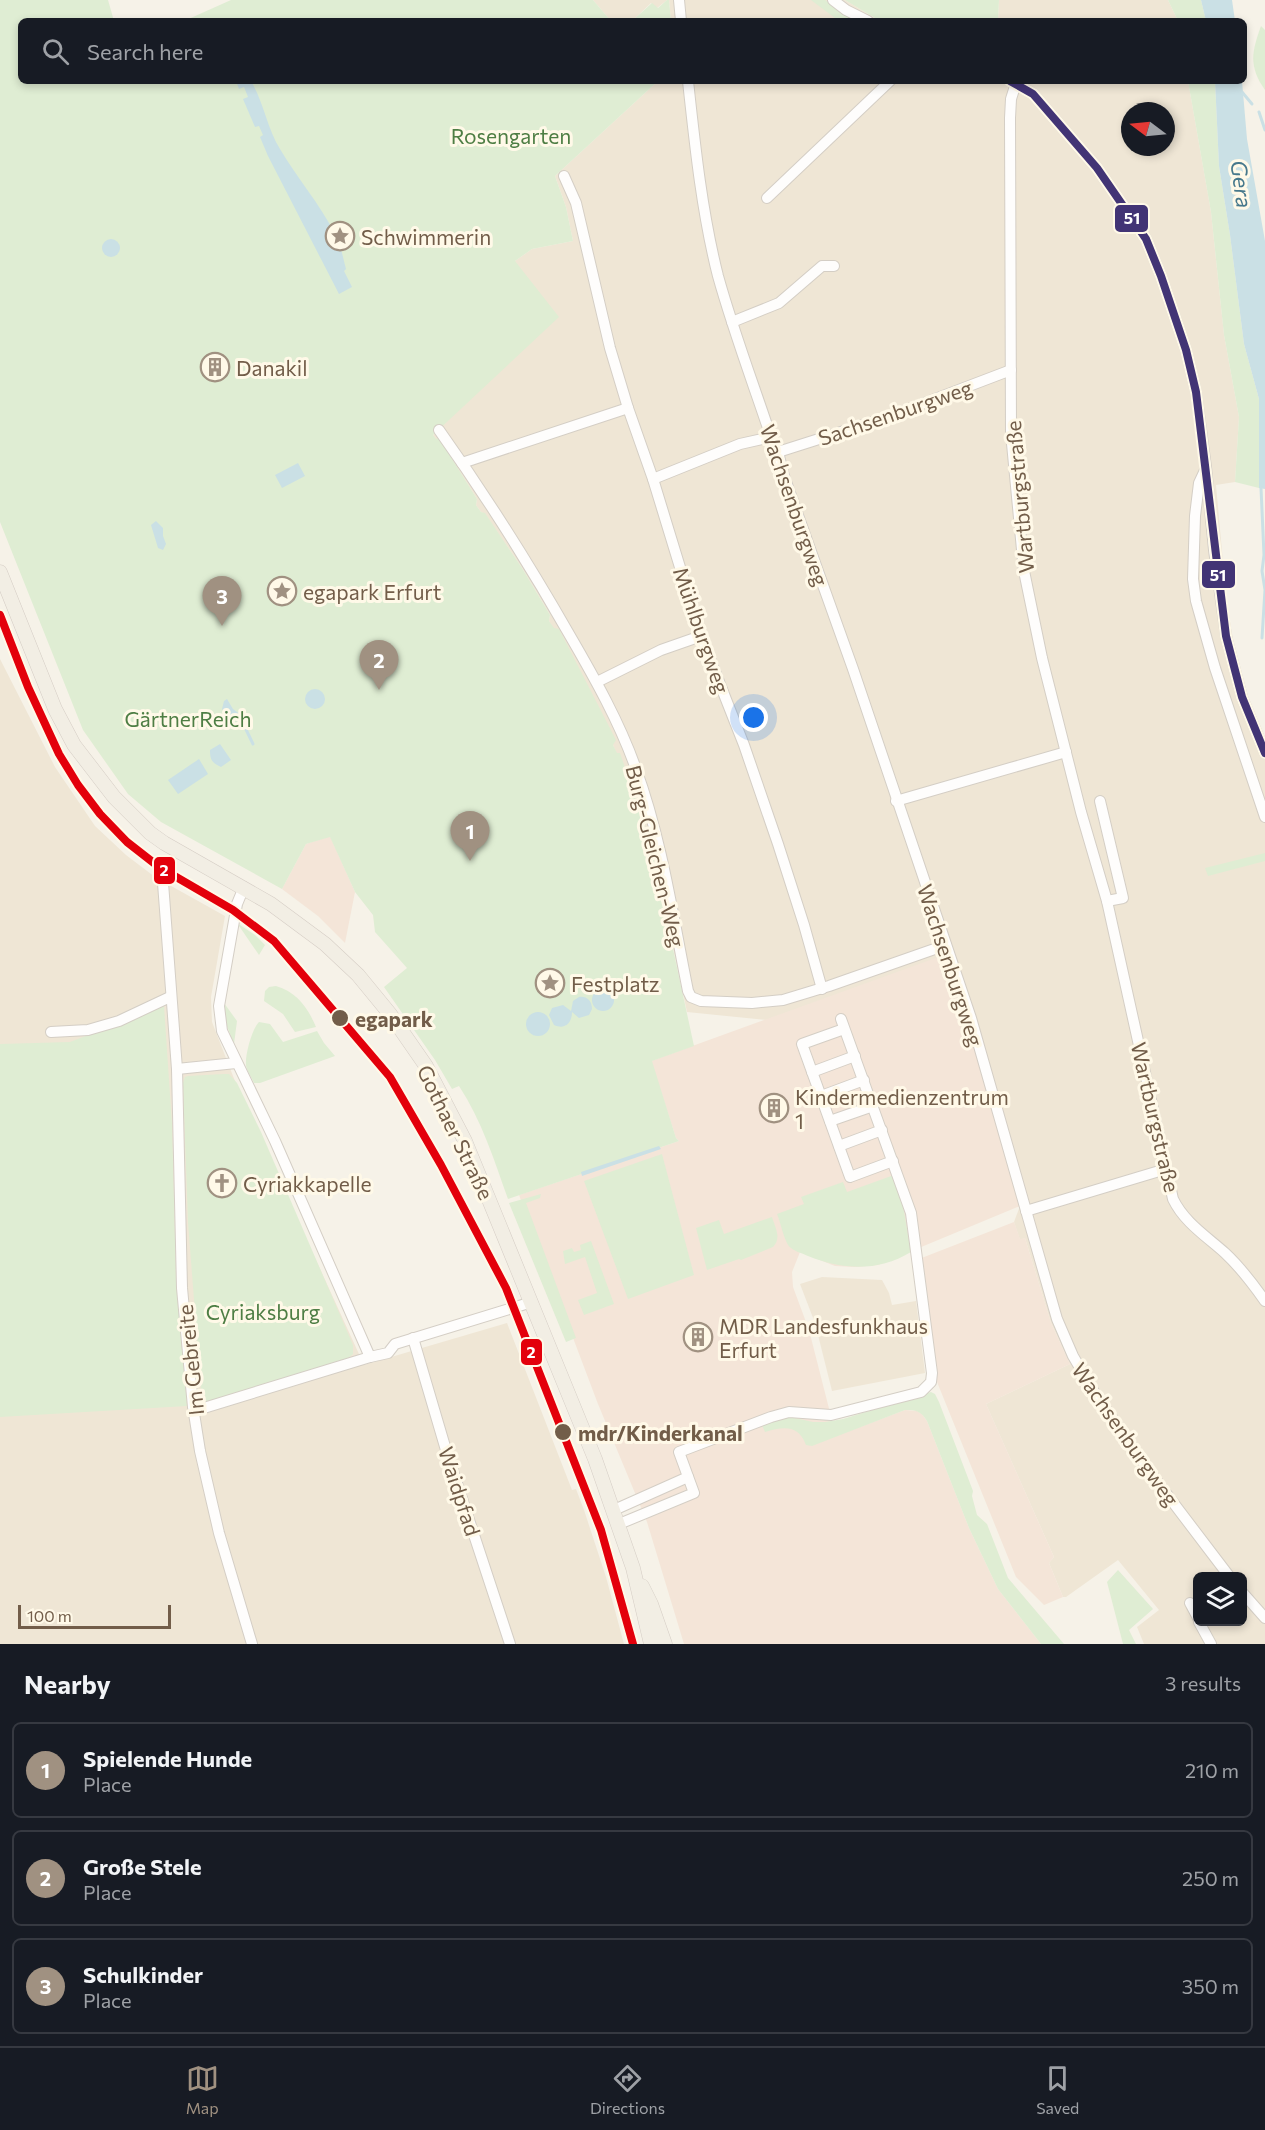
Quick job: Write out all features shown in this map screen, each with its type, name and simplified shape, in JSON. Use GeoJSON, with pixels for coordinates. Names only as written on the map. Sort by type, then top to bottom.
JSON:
{"type":"FeatureCollection","features":[{"type":"Feature","properties":{"kind":"main road","name":"Gothaer Straße"},"geometry":{"type":"LineString","coordinates":[[0,572],[55,709],[74,745],[102,783],[150,833],[282,910],[325,944],[358,975],[390,1014],[440,1090],[465,1141],[532,1302],[614,1510],[633,1568],[651,1644]]}},
{"type":"Feature","properties":{"kind":"main road","name":"Gothaer Straße"},"geometry":{"type":"LineString","coordinates":[[633,1568],[651,1604],[665,1644]]}},
{"type":"Feature","properties":{"kind":"street"},"geometry":{"type":"LineString","coordinates":[[679,0],[681,18]]}},
{"type":"Feature","properties":{"kind":"street"},"geometry":{"type":"LineString","coordinates":[[833,0],[862,18]]}},
{"type":"Feature","properties":{"kind":"street","name":"Wachsenburgweg"},"geometry":{"type":"LineString","coordinates":[[688,84],[694,138],[712,247],[732,322],[971,1018],[1058,1319],[1077,1365],[1136,1452],[1226,1572]]}},
{"type":"Feature","properties":{"kind":"street"},"geometry":{"type":"LineString","coordinates":[[767,198],[887,84]]}},
{"type":"Feature","properties":{"kind":"street","name":"Wartburgstraße"},"geometry":{"type":"LineString","coordinates":[[1013,84],[1010,118],[1011,433],[1024,571],[1034,626],[1107,901],[1173,1198],[1183,1216],[1227,1255],[1265,1301]]}},
{"type":"Feature","properties":{"kind":"street"},"geometry":{"type":"LineString","coordinates":[[1016,84],[1033,94],[1097,168],[1146,239],[1173,309],[1196,392],[1226,636],[1242,697],[1265,753]]}},
{"type":"Feature","properties":{"kind":"street","name":"Mühlburgweg"},"geometry":{"type":"LineString","coordinates":[[564,176],[576,203],[610,348],[628,408],[653,479],[701,636],[744,745],[804,925],[822,989]]}},
{"type":"Feature","properties":{"kind":"street"},"geometry":{"type":"LineString","coordinates":[[732,322],[779,303],[822,266],[834,266]]}},
{"type":"Feature","properties":{"kind":"street","name":"Sachsenburgweg"},"geometry":{"type":"LineString","coordinates":[[778,452],[885,418],[1011,370]]}},
{"type":"Feature","properties":{"kind":"street"},"geometry":{"type":"LineString","coordinates":[[462,463],[628,408]]}},
{"type":"Feature","properties":{"kind":"street","name":"Burg-Gleichen-Weg"},"geometry":{"type":"LineString","coordinates":[[439,430],[529,563],[597,682],[635,766],[646,797],[663,866],[688,991],[692,997],[701,1001],[769,1003],[822,989],[946,945]]}},
{"type":"Feature","properties":{"kind":"street"},"geometry":{"type":"LineString","coordinates":[[653,479],[740,444],[771,437]]}},
{"type":"Feature","properties":{"kind":"street"},"geometry":{"type":"LineString","coordinates":[[1206,467],[1199,483],[1195,516],[1193,579],[1196,601],[1215,668],[1265,817]]}},
{"type":"Feature","properties":{"kind":"street"},"geometry":{"type":"LineString","coordinates":[[597,682],[661,650],[701,636]]}},
{"type":"Feature","properties":{"kind":"street"},"geometry":{"type":"LineString","coordinates":[[896,801],[1066,752]]}},
{"type":"Feature","properties":{"kind":"street"},"geometry":{"type":"LineString","coordinates":[[1100,801],[1123,898],[1107,901]]}},
{"type":"Feature","properties":{"kind":"street","name":"Im Gebreite"},"geometry":{"type":"LineString","coordinates":[[163,883],[177,1069],[182,1288],[194,1411],[200,1451],[219,1533],[252,1644]]}},
{"type":"Feature","properties":{"kind":"street"},"geometry":{"type":"LineString","coordinates":[[244,887],[237,904],[219,1006],[222,1031],[275,1141],[370,1357]]}},
{"type":"Feature","properties":{"kind":"street"},"geometry":{"type":"LineString","coordinates":[[51,1032],[88,1030],[119,1021],[171,997]]}},
{"type":"Feature","properties":{"kind":"street"},"geometry":{"type":"LineString","coordinates":[[619,1524],[694,1492],[679,1452],[789,1412],[831,1415],[921,1392],[927,1388],[931,1382],[932,1373],[911,1213],[893,1161],[864,1080],[842,1024],[802,1044],[850,1177],[893,1161]]}},
{"type":"Feature","properties":{"kind":"street"},"geometry":{"type":"LineString","coordinates":[[812,1072],[855,1056]]}},
{"type":"Feature","properties":{"kind":"street"},"geometry":{"type":"LineString","coordinates":[[177,1069],[236,1063]]}},
{"type":"Feature","properties":{"kind":"street"},"geometry":{"type":"LineString","coordinates":[[821,1096],[864,1080]]}},
{"type":"Feature","properties":{"kind":"street"},"geometry":{"type":"LineString","coordinates":[[830,1121],[873,1106]]}},
{"type":"Feature","properties":{"kind":"street"},"geometry":{"type":"LineString","coordinates":[[838,1146],[882,1130]]}},
{"type":"Feature","properties":{"kind":"street"},"geometry":{"type":"LineString","coordinates":[[1026,1211],[1166,1169]]}},
{"type":"Feature","properties":{"kind":"street"},"geometry":{"type":"LineString","coordinates":[[194,1411],[388,1353],[395,1344],[532,1302]]}},
{"type":"Feature","properties":{"kind":"street","name":"Waidpfad"},"geometry":{"type":"LineString","coordinates":[[413,1338],[446,1450],[510,1644]]}},
{"type":"Feature","properties":{"kind":"street"},"geometry":{"type":"LineString","coordinates":[[614,1510],[688,1477]]}},
{"type":"Feature","properties":{"kind":"street"},"geometry":{"type":"LineString","coordinates":[[1247,1598],[1265,1618]]}},
{"type":"Feature","properties":{"kind":"street"},"geometry":{"type":"LineString","coordinates":[[1190,1603],[1193,1609]]}},
{"type":"Feature","properties":{"kind":"street"},"geometry":{"type":"LineString","coordinates":[[1201,1626],[1211,1644]]}},
{"type":"Feature","properties":{"kind":"shaded area"},"geometry":{"type":"Polygon","coordinates":[[[593,0],[667,0],[657,8],[651,3],[635,18],[608,18],[593,0]]]}},
{"type":"Feature","properties":{"kind":"shaded area"},"geometry":{"type":"Polygon","coordinates":[[[669,0],[845,0],[875,18],[671,18],[669,0]]]}},
{"type":"Feature","properties":{"kind":"shaded area"},"geometry":{"type":"Polygon","coordinates":[[[999,0],[1168,0],[1177,18],[998,18],[999,0]]]}},
{"type":"Feature","properties":{"kind":"shaded area"},"geometry":{"type":"Polygon","coordinates":[[[655,84],[1189,84],[1211,212],[1224,335],[1239,417],[1235,482],[1216,485],[1227,606],[1237,661],[1246,694],[1265,740],[1265,1644],[1144,1644],[1137,1627],[1159,1610],[1118,1560],[1063,1597],[1049,1563],[1054,1557],[986,1404],[1070,1364],[1051,1323],[1025,1238],[1020,1240],[1014,1222],[1020,1206],[967,1022],[944,956],[766,1020],[687,1012],[649,838],[613,745],[549,621],[550,615],[522,568],[485,514],[476,505],[477,499],[439,439],[436,440],[433,435],[439,430],[515,261],[532,249],[573,241],[566,207],[555,176],[655,84]]]}},
{"type":"Feature","properties":{"kind":"shaded area"},"geometry":{"type":"Polygon","coordinates":[[[0,659],[55,767],[95,826],[126,855],[155,877],[225,916],[211,997],[212,1022],[240,1094],[364,1365],[507,1323],[572,1490],[576,1489],[584,1510],[606,1577],[624,1644],[0,1644],[0,659]]]}},
{"type":"Feature","properties":{"kind":"shaded area"},"geometry":{"type":"Polygon","coordinates":[[[330,836],[355,892],[345,943],[318,916],[282,889],[306,844],[330,836]]]}},
{"type":"Feature","properties":{"kind":"shaded area"},"geometry":{"type":"Polygon","coordinates":[[[944,955],[967,1022],[1020,1206],[878,1265],[835,1266],[800,1252],[792,1272],[793,1287],[809,1330],[836,1436],[905,1410],[922,1414],[927,1421],[969,1528],[998,1589],[1041,1644],[684,1644],[647,1522],[598,1404],[519,1195],[679,1141],[676,1138],[651,1061],[944,955]]]}},
{"type":"Feature","properties":{"kind":"shaded area"},"geometry":{"type":"Polygon","coordinates":[[[1014,1222],[1020,1239],[1025,1238],[1051,1323],[1070,1364],[986,1404],[1054,1557],[1049,1563],[1063,1597],[1044,1605],[1016,1577],[935,1377],[919,1259],[1014,1222]]]}},
{"type":"Feature","properties":{"kind":"shaded area"},"geometry":{"type":"Polygon","coordinates":[[[822,1277],[882,1280],[892,1305],[916,1301],[925,1373],[832,1391],[815,1323],[800,1284],[822,1277]]]}},
{"type":"Feature","properties":{"kind":"green space","name":"egapark Erfurt"},"geometry":{"type":"Polygon","coordinates":[[[0,0],[108,0],[113,18],[18,18],[18,84],[655,84],[555,176],[566,207],[573,241],[532,249],[515,261],[559,317],[433,435],[436,439],[439,438],[477,499],[476,505],[481,512],[485,513],[522,568],[550,615],[549,621],[554,628],[559,629],[616,740],[613,745],[617,753],[620,753],[649,838],[694,1046],[652,1061],[676,1138],[679,1141],[508,1199],[487,1141],[467,1099],[459,1086],[452,1089],[435,1060],[384,987],[407,968],[375,932],[373,915],[355,892],[330,837],[306,844],[282,889],[161,822],[128,794],[83,730],[0,522],[0,0]]]}},
{"type":"Feature","properties":{"kind":"green space"},"geometry":{"type":"Polygon","coordinates":[[[231,0],[593,0],[608,18],[191,18],[231,0]]]}},
{"type":"Feature","properties":{"kind":"green space"},"geometry":{"type":"Polygon","coordinates":[[[669,0],[671,18],[635,18],[652,3],[658,8],[669,0]]]}},
{"type":"Feature","properties":{"kind":"green space"},"geometry":{"type":"Polygon","coordinates":[[[811,0],[825,0],[852,18],[835,18],[811,0]]]}},
{"type":"Feature","properties":{"kind":"green space"},"geometry":{"type":"Polygon","coordinates":[[[845,0],[999,0],[998,18],[875,18],[845,0]]]}},
{"type":"Feature","properties":{"kind":"green space"},"geometry":{"type":"Polygon","coordinates":[[[1168,0],[1201,0],[1205,18],[1177,18],[1168,0]]]}},
{"type":"Feature","properties":{"kind":"green space"},"geometry":{"type":"Polygon","coordinates":[[[1261,26],[1265,30],[1265,90],[1256,73],[1253,58],[1261,26]]]}},
{"type":"Feature","properties":{"kind":"green space"},"geometry":{"type":"Polygon","coordinates":[[[1189,84],[1215,84],[1219,166],[1244,344],[1259,399],[1259,488],[1235,482],[1239,417],[1224,335],[1211,212],[1189,84]]]}},
{"type":"Feature","properties":{"kind":"green space"},"geometry":{"type":"Polygon","coordinates":[[[1265,853],[1265,861],[1208,876],[1205,868],[1265,853]]]}},
{"type":"Feature","properties":{"kind":"green space"},"geometry":{"type":"Polygon","coordinates":[[[237,923],[265,945],[259,955],[237,923]]]}},
{"type":"Feature","properties":{"kind":"green space"},"geometry":{"type":"Polygon","coordinates":[[[276,986],[290,992],[301,1002],[316,1027],[295,1032],[283,1014],[264,1001],[265,991],[269,987],[276,986]]]}},
{"type":"Feature","properties":{"kind":"green space"},"geometry":{"type":"Polygon","coordinates":[[[224,1003],[237,1021],[234,1044],[224,1019],[224,1003]]]}},
{"type":"Feature","properties":{"kind":"green space"},"geometry":{"type":"Polygon","coordinates":[[[164,1006],[172,1124],[176,1279],[187,1406],[0,1417],[0,1044],[70,1042],[164,1006]]]}},
{"type":"Feature","properties":{"kind":"green space"},"geometry":{"type":"Polygon","coordinates":[[[259,1022],[270,1024],[283,1042],[317,1031],[335,1056],[260,1083],[254,1083],[246,1061],[252,1036],[259,1022]]]}},
{"type":"Feature","properties":{"kind":"green space","name":"Cyriaksburg"},"geometry":{"type":"Polygon","coordinates":[[[229,1074],[237,1083],[261,1132],[353,1345],[353,1354],[347,1359],[202,1403],[188,1222],[183,1083],[185,1077],[188,1076],[229,1074]]]}},
{"type":"Feature","properties":{"kind":"green space"},"geometry":{"type":"Polygon","coordinates":[[[662,1154],[694,1275],[628,1299],[584,1181],[662,1154]]]}},
{"type":"Feature","properties":{"kind":"green space"},"geometry":{"type":"Polygon","coordinates":[[[894,1175],[901,1194],[911,1252],[886,1263],[860,1267],[821,1261],[788,1245],[777,1214],[804,1204],[801,1197],[843,1182],[847,1192],[894,1175]]]}},
{"type":"Feature","properties":{"kind":"green space"},"geometry":{"type":"Polygon","coordinates":[[[541,1194],[540,1198],[526,1203],[576,1338],[566,1342],[509,1203],[541,1194]]]}},
{"type":"Feature","properties":{"kind":"green space"},"geometry":{"type":"Polygon","coordinates":[[[772,1217],[777,1236],[773,1247],[707,1270],[696,1228],[719,1220],[724,1234],[772,1217]]]}},
{"type":"Feature","properties":{"kind":"green space"},"geometry":{"type":"Polygon","coordinates":[[[591,1241],[614,1304],[584,1315],[578,1300],[597,1293],[585,1257],[565,1264],[563,1251],[572,1248],[574,1252],[581,1250],[580,1245],[591,1241]]]}},
{"type":"Feature","properties":{"kind":"green space"},"geometry":{"type":"Polygon","coordinates":[[[931,1392],[935,1394],[939,1402],[973,1491],[972,1496],[977,1515],[987,1524],[1008,1578],[1064,1644],[1041,1644],[998,1589],[969,1528],[923,1415],[905,1410],[812,1446],[806,1445],[799,1433],[794,1430],[784,1428],[765,1432],[762,1425],[781,1418],[813,1422],[843,1419],[931,1392]]]}},
{"type":"Feature","properties":{"kind":"green space"},"geometry":{"type":"Polygon","coordinates":[[[1118,1570],[1153,1609],[1129,1630],[1136,1644],[1123,1644],[1107,1582],[1118,1570]]]}},
{"type":"Feature","properties":{"kind":"water"},"geometry":{"type":"Polygon","coordinates":[[[1201,0],[1232,0],[1235,18],[1205,18],[1201,0]]]}},
{"type":"Feature","properties":{"kind":"water"},"geometry":{"type":"Polygon","coordinates":[[[237,84],[252,84],[276,141],[337,238],[346,269],[344,271],[352,287],[339,294],[268,156],[260,137],[263,135],[259,126],[255,127],[243,99],[248,97],[244,87],[239,89],[237,84]]]}},
{"type":"Feature","properties":{"kind":"water","name":"Gera"},"geometry":{"type":"Polygon","coordinates":[[[1215,84],[1242,84],[1247,139],[1265,241],[1265,489],[1259,488],[1259,399],[1244,344],[1219,166],[1215,84]]]}},
{"type":"Feature","properties":{"kind":"water"},"geometry":{"type":"Polygon","coordinates":[[[111,239],[117,242],[120,248],[117,254],[111,257],[105,254],[102,248],[105,242],[111,239]]]}},
{"type":"Feature","properties":{"kind":"water"},"geometry":{"type":"Polygon","coordinates":[[[298,463],[305,476],[282,488],[275,475],[298,463]]]}},
{"type":"Feature","properties":{"kind":"water"},"geometry":{"type":"Polygon","coordinates":[[[156,521],[163,528],[166,544],[163,550],[158,548],[151,525],[156,521]]]}},
{"type":"Feature","properties":{"kind":"water"},"geometry":{"type":"Polygon","coordinates":[[[311,689],[319,689],[325,695],[325,703],[319,709],[311,709],[305,703],[305,695],[311,689]]]}},
{"type":"Feature","properties":{"kind":"water"},"geometry":{"type":"Polygon","coordinates":[[[227,699],[233,709],[241,715],[238,718],[227,716],[222,709],[227,699]]]}},
{"type":"Feature","properties":{"kind":"water"},"geometry":{"type":"Polygon","coordinates":[[[220,744],[231,760],[221,767],[212,761],[210,753],[210,750],[220,744]]]}},
{"type":"Feature","properties":{"kind":"water"},"geometry":{"type":"Polygon","coordinates":[[[199,759],[208,774],[178,794],[168,780],[199,759]]]}},
{"type":"Feature","properties":{"kind":"water"},"geometry":{"type":"Polygon","coordinates":[[[603,989],[611,992],[614,1000],[611,1008],[603,1011],[595,1008],[592,1000],[595,992],[603,989]]]}},
{"type":"Feature","properties":{"kind":"water"},"geometry":{"type":"Polygon","coordinates":[[[579,997],[590,1001],[592,1009],[589,1015],[579,1018],[572,1012],[571,1019],[565,1026],[554,1025],[549,1015],[552,1008],[563,1005],[571,1011],[573,1001],[579,997]]]}},
{"type":"Feature","properties":{"kind":"water"},"geometry":{"type":"Polygon","coordinates":[[[538,1012],[546,1016],[550,1024],[546,1032],[538,1036],[530,1032],[526,1024],[530,1016],[538,1012]]]}},
{"type":"Feature","properties":{"kind":"water"},"geometry":{"type":"Polygon","coordinates":[[[659,1146],[661,1149],[582,1176],[581,1172],[659,1146]]]}},
{"type":"Feature","properties":{"kind":"waterway"},"geometry":{"type":"LineString","coordinates":[[1242,92],[1252,104]]}},
{"type":"Feature","properties":{"kind":"waterway"},"geometry":{"type":"LineString","coordinates":[[1259,112],[1265,130]]}},
{"type":"Feature","properties":{"kind":"waterway"},"geometry":{"type":"LineString","coordinates":[[1261,488],[1264,555],[1262,571],[1265,590],[1262,638]]}},
{"type":"Feature","properties":{"kind":"waterway"},"geometry":{"type":"LineString","coordinates":[[240,717],[253,744]]}},
{"type":"Feature","properties":{"kind":"transit line","name":"51"},"geometry":{"type":"LineString","coordinates":[[1015,84],[1033,94],[1097,168],[1146,239],[1161,276],[1186,350],[1196,392],[1226,636],[1242,697],[1265,753]]}},
{"type":"Feature","properties":{"kind":"transit line","name":"2"},"geometry":{"type":"LineString","coordinates":[[0,615],[28,687],[59,754],[78,785],[100,814],[127,842],[159,867],[233,910],[274,941],[390,1077],[441,1165],[506,1288],[601,1530],[633,1644]]}},
{"type":"Feature","properties":{"kind":"place","name":"Schwimmerin"},"geometry":{"type":"Point","coordinates":[340,236]}},
{"type":"Feature","properties":{"kind":"place","name":"Danakil"},"geometry":{"type":"Point","coordinates":[215,367]}},
{"type":"Feature","properties":{"kind":"place","name":"egapark Erfurt"},"geometry":{"type":"Point","coordinates":[282,591]}},
{"type":"Feature","properties":{"kind":"place","name":"Schulkinder"},"geometry":{"type":"Point","coordinates":[222,626]}},
{"type":"Feature","properties":{"kind":"place","name":"Große Stele"},"geometry":{"type":"Point","coordinates":[379,690]}},
{"type":"Feature","properties":{"kind":"place","name":"Spielende Hunde"},"geometry":{"type":"Point","coordinates":[470,861]}},
{"type":"Feature","properties":{"kind":"place","name":"Festplatz"},"geometry":{"type":"Point","coordinates":[550,983]}},
{"type":"Feature","properties":{"kind":"place","name":"egapark"},"geometry":{"type":"Point","coordinates":[340,1018]}},
{"type":"Feature","properties":{"kind":"place","name":"Kindermedienzentrum 1"},"geometry":{"type":"Point","coordinates":[774,1108]}},
{"type":"Feature","properties":{"kind":"place","name":"Cyriakkapelle"},"geometry":{"type":"Point","coordinates":[222,1183]}},
{"type":"Feature","properties":{"kind":"place","name":"MDR Landesfunkhaus Erfurt"},"geometry":{"type":"Point","coordinates":[698,1337]}},
{"type":"Feature","properties":{"kind":"place","name":"mdr/Kinderkanal"},"geometry":{"type":"Point","coordinates":[563,1432]}},
{"type":"Feature","properties":{"kind":"park label","name":"Rosengarten"},"geometry":{"type":"Point","coordinates":[511,135]}},
{"type":"Feature","properties":{"kind":"park label","name":"GärtnerReich"},"geometry":{"type":"Point","coordinates":[188,718]}}]}
